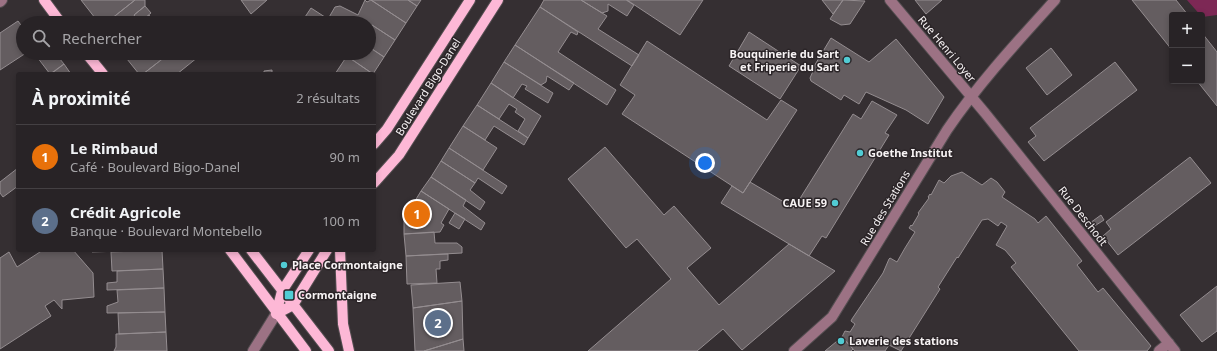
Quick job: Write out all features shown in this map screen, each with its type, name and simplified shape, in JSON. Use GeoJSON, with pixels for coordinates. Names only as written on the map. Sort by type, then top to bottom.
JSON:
{"type":"FeatureCollection","features":[{"type":"Feature","properties":{"kind":"main road"},"geometry":{"type":"LineString","coordinates":[[44,0],[57,16]]}},
{"type":"Feature","properties":{"kind":"main road","name":"Boulevard Bigo-Danel"},"geometry":{"type":"LineString","coordinates":[[376,142],[387,129],[470,0]]}},
{"type":"Feature","properties":{"kind":"main road","name":"Boulevard Bigo-Danel"},"geometry":{"type":"LineString","coordinates":[[376,181],[399,155],[498,0]]}},
{"type":"Feature","properties":{"kind":"main road"},"geometry":{"type":"LineString","coordinates":[[92,60],[101,72]]}},
{"type":"Feature","properties":{"kind":"main road"},"geometry":{"type":"LineString","coordinates":[[231,252],[276,314],[306,351]]}},
{"type":"Feature","properties":{"kind":"main road"},"geometry":{"type":"LineString","coordinates":[[253,252],[329,351]]}},
{"type":"Feature","properties":{"kind":"main road"},"geometry":{"type":"LineString","coordinates":[[276,314],[282,291],[308,252]]}},
{"type":"Feature","properties":{"kind":"main road"},"geometry":{"type":"LineString","coordinates":[[276,314],[293,305],[326,252]]}},
{"type":"Feature","properties":{"kind":"main road"},"geometry":{"type":"LineString","coordinates":[[340,252],[343,324],[349,351]]}},
{"type":"Feature","properties":{"kind":"street","name":"Rue Henri Loyer"},"geometry":{"type":"LineString","coordinates":[[890,0],[971,96]]}},
{"type":"Feature","properties":{"kind":"street","name":"Rue des Stations"},"geometry":{"type":"LineString","coordinates":[[794,351],[832,317],[947,130],[971,96],[1055,0]]}},
{"type":"Feature","properties":{"kind":"street","name":"Rue Deschodt"},"geometry":{"type":"LineString","coordinates":[[971,96],[1172,347]]}},
{"type":"Feature","properties":{"kind":"street"},"geometry":{"type":"LineString","coordinates":[[253,351],[276,314]]}},
{"type":"Feature","properties":{"kind":"street"},"geometry":{"type":"LineString","coordinates":[[1159,351],[1172,347]]}},
{"type":"Feature","properties":{"kind":"shaded area"},"geometry":{"type":"Polygon","coordinates":[[[1187,0],[1217,0],[1217,15],[1205,17],[1205,12],[1198,12],[1187,0]]]}},
{"type":"Feature","properties":{"kind":"building"},"geometry":{"type":"Polygon","coordinates":[[[81,0],[135,0],[115,16],[94,16],[81,0]]]}},
{"type":"Feature","properties":{"kind":"building"},"geometry":{"type":"Polygon","coordinates":[[[135,0],[145,0],[145,6],[135,16],[115,16],[135,0]]]}},
{"type":"Feature","properties":{"kind":"building"},"geometry":{"type":"Polygon","coordinates":[[[241,0],[267,0],[251,14],[241,0]]]}},
{"type":"Feature","properties":{"kind":"building"},"geometry":{"type":"Polygon","coordinates":[[[365,0],[367,2],[371,0],[406,23],[395,40],[376,28],[376,16],[330,16],[335,7],[340,6],[358,15],[365,0]]]}},
{"type":"Feature","properties":{"kind":"building"},"geometry":{"type":"Polygon","coordinates":[[[371,0],[408,0],[417,6],[406,23],[371,0]]]}},
{"type":"Feature","properties":{"kind":"building"},"geometry":{"type":"Polygon","coordinates":[[[408,0],[421,0],[417,6],[408,0]]]}},
{"type":"Feature","properties":{"kind":"building"},"geometry":{"type":"Polygon","coordinates":[[[544,0],[581,0],[607,16],[598,29],[639,55],[632,66],[540,7],[544,0]]]}},
{"type":"Feature","properties":{"kind":"building"},"geometry":{"type":"Polygon","coordinates":[[[581,0],[626,0],[634,5],[627,16],[608,4],[608,11],[602,13],[581,0]]]}},
{"type":"Feature","properties":{"kind":"building"},"geometry":{"type":"Polygon","coordinates":[[[627,0],[703,0],[680,35],[627,0]]]}},
{"type":"Feature","properties":{"kind":"building"},"geometry":{"type":"Polygon","coordinates":[[[822,0],[843,0],[833,14],[822,0]]]}},
{"type":"Feature","properties":{"kind":"building"},"geometry":{"type":"Polygon","coordinates":[[[843,0],[865,1],[850,24],[841,25],[830,19],[843,0]]]}},
{"type":"Feature","properties":{"kind":"building"},"geometry":{"type":"Polygon","coordinates":[[[915,0],[942,0],[926,14],[915,0]]]}},
{"type":"Feature","properties":{"kind":"building"},"geometry":{"type":"Polygon","coordinates":[[[1132,0],[1176,0],[1186,12],[1169,12],[1169,46],[1132,0]]]}},
{"type":"Feature","properties":{"kind":"building"},"geometry":{"type":"Polygon","coordinates":[[[145,6],[151,13],[147,16],[134,15],[145,6]]]}},
{"type":"Feature","properties":{"kind":"building"},"geometry":{"type":"Polygon","coordinates":[[[540,7],[578,32],[577,35],[571,32],[558,52],[616,90],[607,105],[515,45],[540,7]]]}},
{"type":"Feature","properties":{"kind":"building"},"geometry":{"type":"Polygon","coordinates":[[[311,8],[323,16],[306,16],[311,8]]]}},
{"type":"Feature","properties":{"kind":"building"},"geometry":{"type":"Polygon","coordinates":[[[16,22],[16,60],[0,70],[0,33],[16,22]]]}},
{"type":"Feature","properties":{"kind":"building"},"geometry":{"type":"Polygon","coordinates":[[[376,28],[395,40],[384,57],[376,52],[376,28]]]}},
{"type":"Feature","properties":{"kind":"building"},"geometry":{"type":"Polygon","coordinates":[[[749,32],[801,66],[780,99],[729,66],[749,32]]]}},
{"type":"Feature","properties":{"kind":"building"},"geometry":{"type":"Polygon","coordinates":[[[1205,37],[1217,52],[1217,106],[1199,84],[1205,84],[1205,37]]]}},
{"type":"Feature","properties":{"kind":"building"},"geometry":{"type":"Polygon","coordinates":[[[831,38],[869,62],[896,39],[944,97],[928,124],[906,110],[866,92],[859,104],[844,95],[841,100],[811,81],[810,78],[814,69],[813,68],[831,38]]]}},
{"type":"Feature","properties":{"kind":"building"},"geometry":{"type":"Polygon","coordinates":[[[647,41],[767,120],[781,100],[797,110],[743,193],[622,114],[635,95],[620,85],[647,41]]]}},
{"type":"Feature","properties":{"kind":"building"},"geometry":{"type":"Polygon","coordinates":[[[515,45],[574,83],[569,90],[547,76],[546,82],[541,85],[504,62],[515,45]]]}},
{"type":"Feature","properties":{"kind":"building"},"geometry":{"type":"Polygon","coordinates":[[[1051,48],[1072,75],[1047,95],[1026,68],[1051,48]]]}},
{"type":"Feature","properties":{"kind":"building"},"geometry":{"type":"Polygon","coordinates":[[[376,52],[384,57],[374,72],[370,72],[352,60],[376,60],[376,52]]]}},
{"type":"Feature","properties":{"kind":"building"},"geometry":{"type":"Polygon","coordinates":[[[39,60],[61,60],[64,64],[53,72],[48,72],[39,60]]]}},
{"type":"Feature","properties":{"kind":"building"},"geometry":{"type":"Polygon","coordinates":[[[128,60],[161,60],[146,72],[137,72],[128,60]]]}},
{"type":"Feature","properties":{"kind":"building"},"geometry":{"type":"Polygon","coordinates":[[[161,60],[194,60],[179,72],[146,72],[161,60]]]}},
{"type":"Feature","properties":{"kind":"building"},"geometry":{"type":"Polygon","coordinates":[[[344,60],[353,60],[370,72],[336,72],[344,60]]]}},
{"type":"Feature","properties":{"kind":"building"},"geometry":{"type":"Polygon","coordinates":[[[504,62],[553,93],[548,103],[525,89],[527,86],[522,84],[513,98],[491,83],[504,62]]]}},
{"type":"Feature","properties":{"kind":"building"},"geometry":{"type":"Polygon","coordinates":[[[1115,62],[1137,90],[1044,161],[1028,142],[1036,136],[1030,128],[1115,62]]]}},
{"type":"Feature","properties":{"kind":"building"},"geometry":{"type":"Polygon","coordinates":[[[64,64],[70,72],[54,72],[64,64]]]}},
{"type":"Feature","properties":{"kind":"building"},"geometry":{"type":"Polygon","coordinates":[[[272,70],[272,72],[264,72],[272,70]]]}},
{"type":"Feature","properties":{"kind":"building"},"geometry":{"type":"Polygon","coordinates":[[[491,83],[541,116],[528,138],[518,131],[525,119],[515,112],[517,109],[509,104],[499,119],[477,105],[491,83]]]}},
{"type":"Feature","properties":{"kind":"building"},"geometry":{"type":"Polygon","coordinates":[[[872,101],[897,115],[885,133],[889,135],[826,238],[822,236],[809,256],[721,203],[732,186],[743,193],[750,182],[794,208],[853,114],[861,119],[872,101]]]}},
{"type":"Feature","properties":{"kind":"building"},"geometry":{"type":"Polygon","coordinates":[[[477,105],[528,138],[524,145],[494,126],[485,140],[463,126],[477,105]]]}},
{"type":"Feature","properties":{"kind":"building"},"geometry":{"type":"Polygon","coordinates":[[[463,126],[497,148],[483,170],[449,148],[463,126]]]}},
{"type":"Feature","properties":{"kind":"building"},"geometry":{"type":"Polygon","coordinates":[[[605,147],[664,215],[674,206],[711,248],[687,268],[719,305],[789,244],[835,271],[742,350],[723,329],[697,351],[588,351],[671,279],[637,239],[626,248],[568,179],[605,147]]]}},
{"type":"Feature","properties":{"kind":"building"},"geometry":{"type":"Polygon","coordinates":[[[449,148],[507,186],[502,194],[478,178],[475,183],[441,161],[449,148]]]}},
{"type":"Feature","properties":{"kind":"building"},"geometry":{"type":"Polygon","coordinates":[[[1190,157],[1211,183],[1118,255],[1103,236],[1111,229],[1106,222],[1190,157]]]}},
{"type":"Feature","properties":{"kind":"building"},"geometry":{"type":"Polygon","coordinates":[[[441,161],[475,183],[470,190],[485,202],[480,210],[431,177],[441,161]]]}},
{"type":"Feature","properties":{"kind":"building"},"geometry":{"type":"Polygon","coordinates":[[[16,170],[16,187],[3,197],[0,193],[0,182],[16,170]]]}},
{"type":"Feature","properties":{"kind":"building"},"geometry":{"type":"Polygon","coordinates":[[[962,172],[982,185],[991,178],[997,182],[1005,192],[1002,197],[1035,219],[1038,223],[1046,216],[1082,261],[1077,265],[1098,292],[1103,288],[1151,346],[1147,351],[1079,351],[1011,267],[1016,263],[1005,250],[996,245],[1007,226],[1001,222],[998,226],[988,219],[982,220],[958,258],[957,257],[938,287],[940,289],[901,351],[889,345],[885,351],[855,351],[842,337],[845,331],[850,332],[855,324],[851,321],[852,319],[883,273],[889,259],[890,258],[897,262],[915,232],[909,228],[911,225],[912,226],[919,214],[918,213],[929,198],[928,197],[930,194],[931,195],[939,180],[944,183],[951,176],[962,172]]]}},
{"type":"Feature","properties":{"kind":"building"},"geometry":{"type":"Polygon","coordinates":[[[431,177],[466,200],[463,206],[485,223],[481,230],[421,191],[431,177]]]}},
{"type":"Feature","properties":{"kind":"building"},"geometry":{"type":"Polygon","coordinates":[[[421,191],[449,209],[441,223],[444,225],[440,232],[404,234],[404,219],[421,191]]]}},
{"type":"Feature","properties":{"kind":"building"},"geometry":{"type":"Polygon","coordinates":[[[455,213],[465,219],[459,229],[449,223],[455,213]]]}},
{"type":"Feature","properties":{"kind":"building"},"geometry":{"type":"Polygon","coordinates":[[[1101,215],[1104,220],[1093,227],[1090,223],[1101,215]]]}},
{"type":"Feature","properties":{"kind":"building"},"geometry":{"type":"Polygon","coordinates":[[[434,232],[435,243],[457,243],[462,247],[462,253],[406,256],[404,234],[434,232]]]}},
{"type":"Feature","properties":{"kind":"building"},"geometry":{"type":"Polygon","coordinates":[[[9,252],[17,267],[40,252],[75,252],[93,273],[94,297],[62,300],[62,309],[54,300],[45,306],[51,316],[0,349],[0,258],[9,252]]]}},
{"type":"Feature","properties":{"kind":"building"},"geometry":{"type":"Polygon","coordinates":[[[111,252],[162,252],[163,269],[112,271],[111,252]]]}},
{"type":"Feature","properties":{"kind":"building"},"geometry":{"type":"Polygon","coordinates":[[[448,254],[448,260],[440,261],[440,269],[436,269],[437,283],[407,284],[406,256],[448,254]]]}},
{"type":"Feature","properties":{"kind":"building"},"geometry":{"type":"Polygon","coordinates":[[[163,269],[164,288],[107,290],[107,283],[117,282],[117,271],[163,269]]]}},
{"type":"Feature","properties":{"kind":"building"},"geometry":{"type":"Polygon","coordinates":[[[460,282],[462,301],[413,308],[411,285],[460,282]]]}},
{"type":"Feature","properties":{"kind":"building"},"geometry":{"type":"Polygon","coordinates":[[[1217,286],[1217,331],[1202,342],[1180,315],[1217,286]]]}},
{"type":"Feature","properties":{"kind":"building"},"geometry":{"type":"Polygon","coordinates":[[[164,288],[165,312],[107,313],[107,306],[118,302],[117,290],[164,288]]]}},
{"type":"Feature","properties":{"kind":"building"},"geometry":{"type":"Polygon","coordinates":[[[462,301],[463,339],[424,351],[415,351],[413,308],[462,301]]]}},
{"type":"Feature","properties":{"kind":"building"},"geometry":{"type":"Polygon","coordinates":[[[165,312],[166,332],[119,334],[118,313],[165,312]]]}},
{"type":"Feature","properties":{"kind":"building"},"geometry":{"type":"Polygon","coordinates":[[[166,332],[167,351],[114,351],[116,347],[116,334],[166,332]]]}},
{"type":"Feature","properties":{"kind":"building","name":"Laverie des stations"},"geometry":{"type":"Polygon","coordinates":[[[842,337],[853,349],[851,351],[825,351],[842,337]]]}},
{"type":"Feature","properties":{"kind":"building"},"geometry":{"type":"Polygon","coordinates":[[[463,339],[464,351],[424,351],[463,339]]]}},
{"type":"Feature","properties":{"kind":"place","name":"Bouquinerie du Sart et Friperie du Sart"},"geometry":{"type":"Point","coordinates":[847,60]}},
{"type":"Feature","properties":{"kind":"place","name":"Goethe Institut"},"geometry":{"type":"Point","coordinates":[860,153]}},
{"type":"Feature","properties":{"kind":"place","name":"CAUE 59"},"geometry":{"type":"Point","coordinates":[835,203]}},
{"type":"Feature","properties":{"kind":"place","name":"Le Rimbaud"},"geometry":{"type":"Point","coordinates":[417,214]}},
{"type":"Feature","properties":{"kind":"place","name":"Place Cormontaigne"},"geometry":{"type":"Point","coordinates":[284,265]}},
{"type":"Feature","properties":{"kind":"place","name":"Cormontaigne"},"geometry":{"type":"Point","coordinates":[289,295]}},
{"type":"Feature","properties":{"kind":"place","name":"Crédit Agricole"},"geometry":{"type":"Point","coordinates":[438,323]}},
{"type":"Feature","properties":{"kind":"place","name":"Laverie des stations"},"geometry":{"type":"Point","coordinates":[841,341]}}]}
